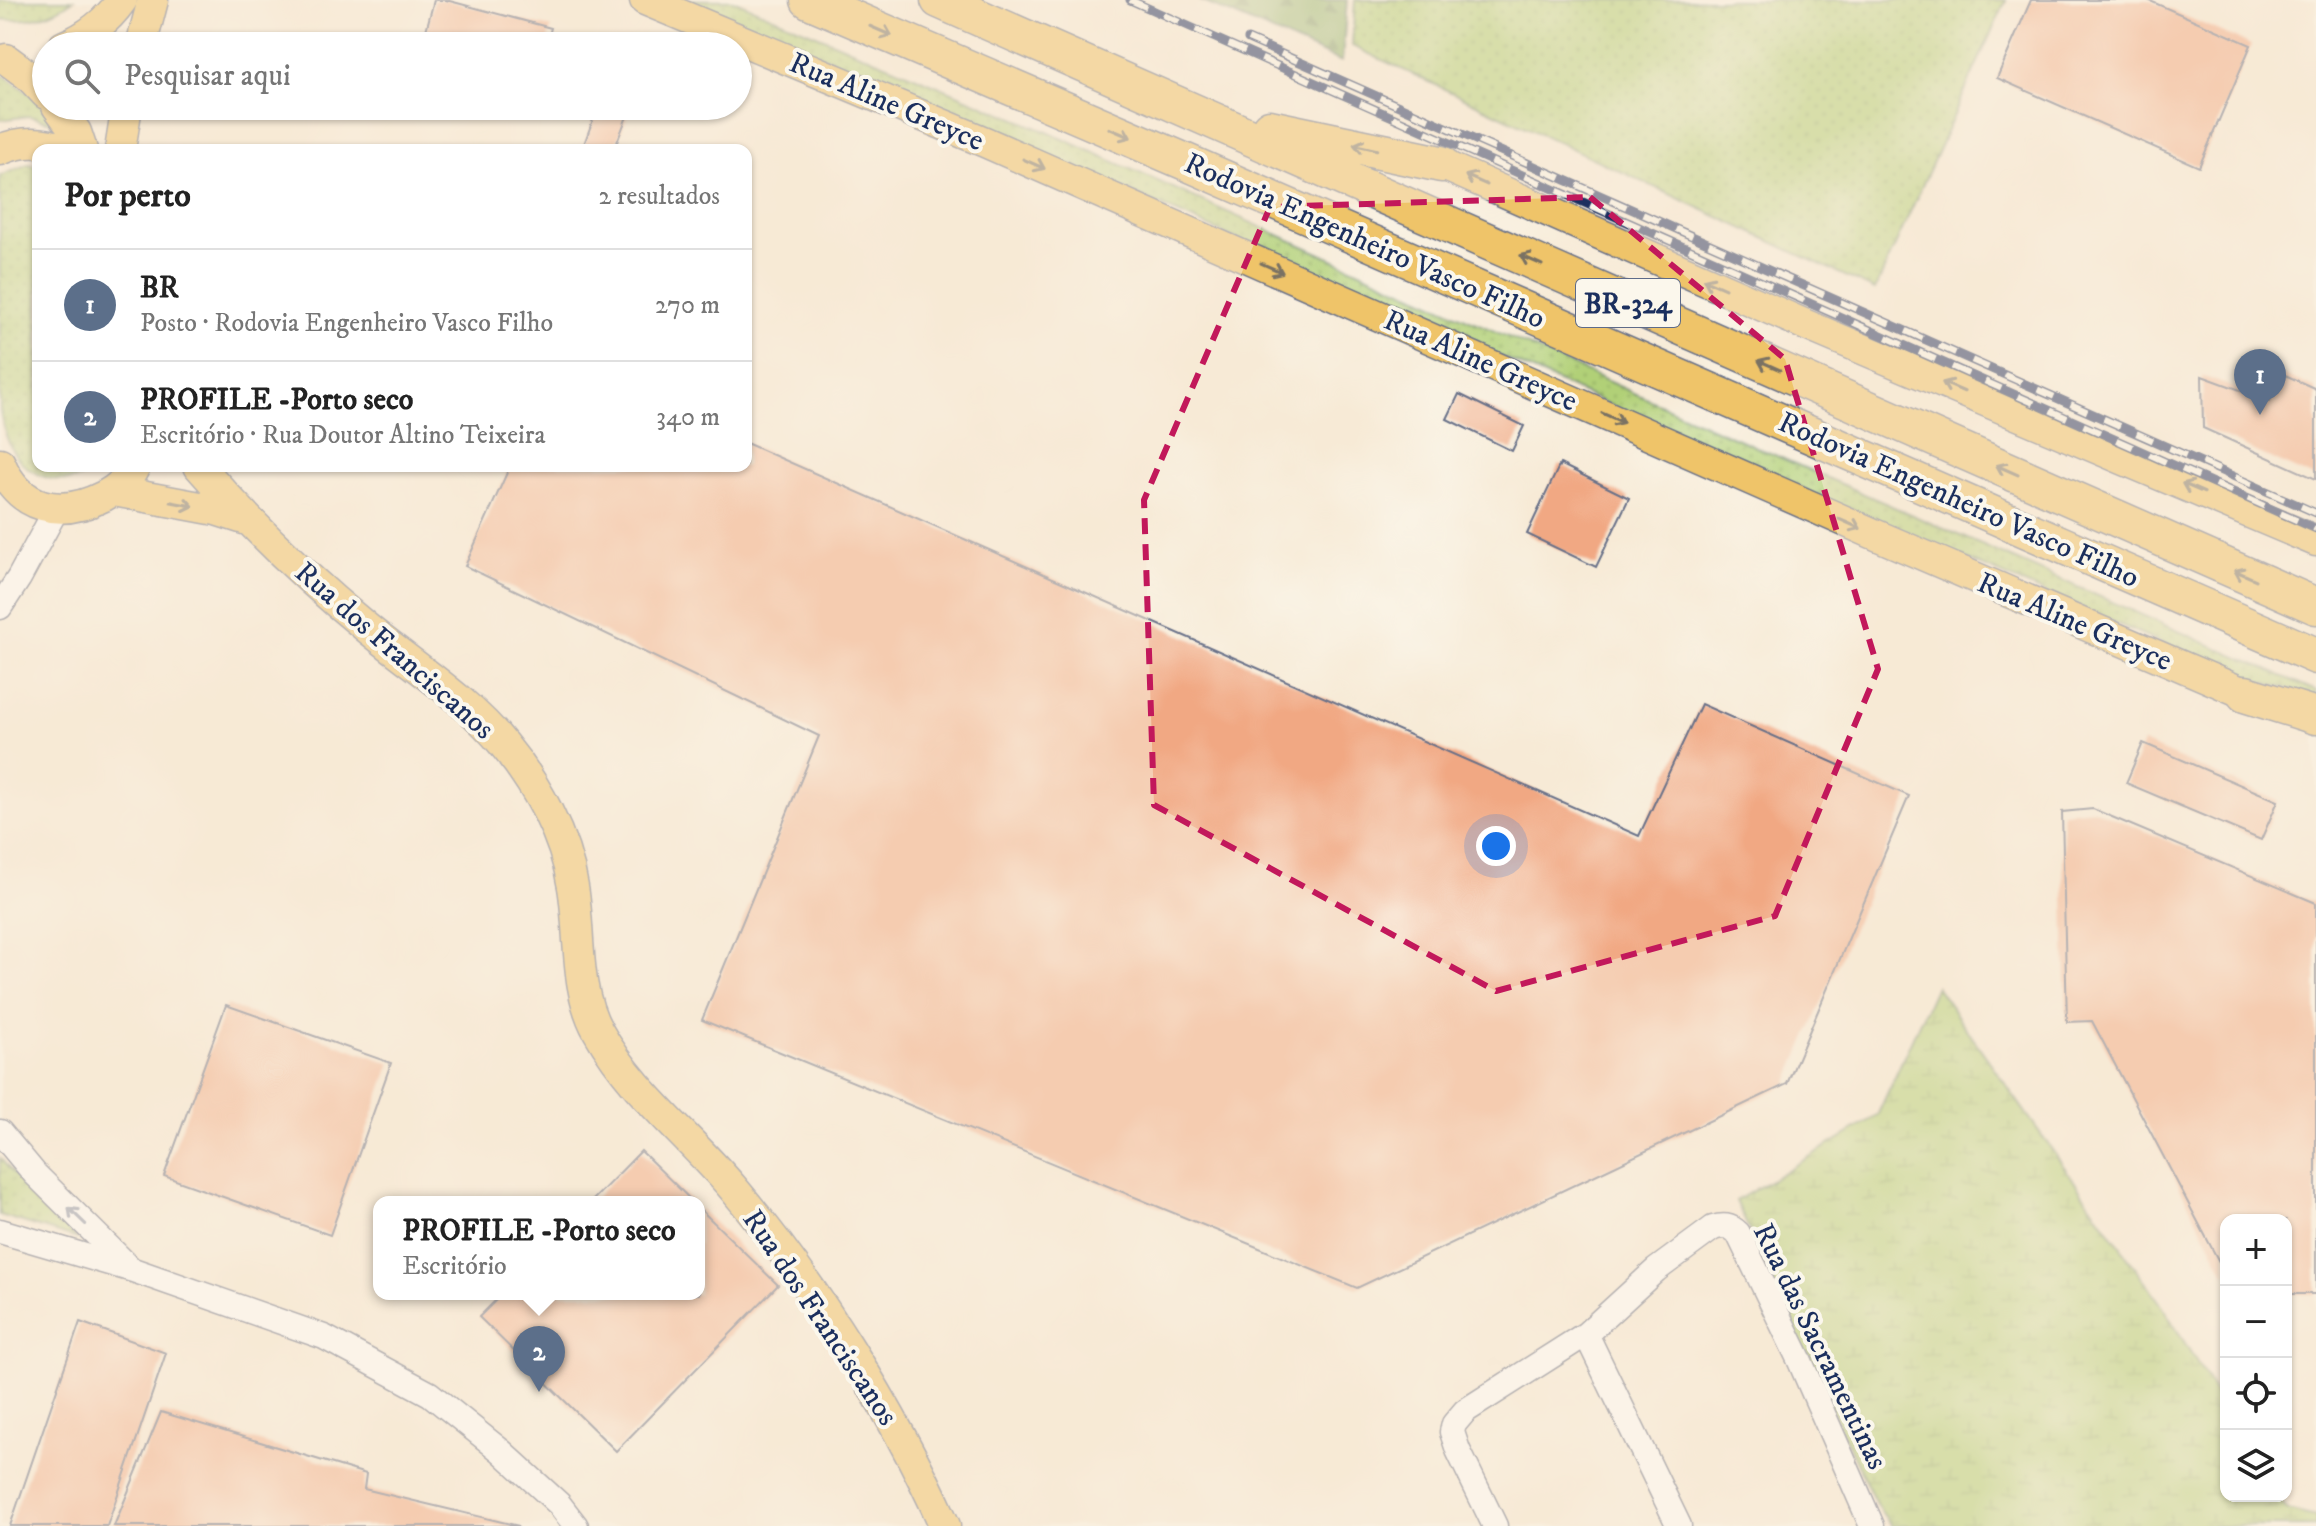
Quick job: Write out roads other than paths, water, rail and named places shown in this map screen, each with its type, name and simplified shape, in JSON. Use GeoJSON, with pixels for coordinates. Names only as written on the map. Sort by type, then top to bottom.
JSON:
{"type":"FeatureCollection","features":[{"type":"Feature","properties":{"kind":"highway","name":"Rodovia Engenheiro Vasco Filho"},"geometry":{"type":"LineString","coordinates":[[809,0],[1201,168],[2316,656]]}},
{"type":"Feature","properties":{"kind":"highway","name":"Rodovia Engenheiro Vasco Filho"},"geometry":{"type":"LineString","coordinates":[[939,0],[2316,606]]}},
{"type":"Feature","properties":{"kind":"highway"},"geometry":{"type":"LineString","coordinates":[[1179,104],[1284,132],[1441,164]]}},
{"type":"Feature","properties":{"kind":"highway"},"geometry":{"type":"LineString","coordinates":[[2245,694],[2316,716]]}},
{"type":"Feature","properties":{"kind":"main road"},"geometry":{"type":"LineString","coordinates":[[89,32],[122,0]]}},
{"type":"Feature","properties":{"kind":"main road"},"geometry":{"type":"LineString","coordinates":[[145,32],[153,0]]}},
{"type":"Feature","properties":{"kind":"main road","name":"Rua Aline Greyce"},"geometry":{"type":"LineString","coordinates":[[645,0],[722,32]]}},
{"type":"Feature","properties":{"kind":"main road","name":"Rua Aline Greyce"},"geometry":{"type":"LineString","coordinates":[[752,45],[985,142],[2316,725]]}},
{"type":"Feature","properties":{"kind":"main road"},"geometry":{"type":"LineString","coordinates":[[3,59],[32,54]]}},
{"type":"Feature","properties":{"kind":"main road"},"geometry":{"type":"LineString","coordinates":[[3,59],[32,79]]}},
{"type":"Feature","properties":{"kind":"main road"},"geometry":{"type":"LineString","coordinates":[[67,120],[80,144]]}},
{"type":"Feature","properties":{"kind":"main road"},"geometry":{"type":"LineString","coordinates":[[121,144],[125,120]]}},
{"type":"Feature","properties":{"kind":"main road"},"geometry":{"type":"LineString","coordinates":[[0,150],[28,142],[50,144]]}},
{"type":"Feature","properties":{"kind":"main road"},"geometry":{"type":"LineString","coordinates":[[1441,164],[1806,325],[2316,541]]}},
{"type":"Feature","properties":{"kind":"main road"},"geometry":{"type":"LineString","coordinates":[[0,463],[6,477],[21,495],[39,505],[57,508],[86,505],[114,491],[132,472]]}},
{"type":"Feature","properties":{"kind":"main road","name":"Rua dos Franciscanos"},"geometry":{"type":"LineString","coordinates":[[204,472],[248,521],[365,626],[476,716],[512,756],[549,814],[566,851],[574,889],[584,991],[596,1028],[617,1062],[674,1127],[732,1186],[795,1267],[906,1447],[945,1526]]}},
{"type":"Feature","properties":{"kind":"main road","name":"Rua dos Franciscanos"},"geometry":{"type":"LineString","coordinates":[[114,491],[216,510],[248,521]]}},
{"type":"Feature","properties":{"kind":"street"},"geometry":{"type":"LineString","coordinates":[[0,607],[57,508]]}},
{"type":"Feature","properties":{"kind":"street"},"geometry":{"type":"LineString","coordinates":[[0,1132],[35,1174],[133,1270]]}},
{"type":"Feature","properties":{"kind":"street","name":"Rua das Sacramentinas"},"geometry":{"type":"LineString","coordinates":[[1495,1526],[1458,1450],[1452,1432],[1454,1424],[1465,1411],[1586,1334],[1656,1270],[1713,1228],[1722,1225],[1738,1233],[1799,1359],[1872,1526]]}},
{"type":"Feature","properties":{"kind":"street"},"geometry":{"type":"LineString","coordinates":[[0,1231],[133,1270],[324,1337],[430,1394],[513,1461],[559,1504],[576,1526]]}},
{"type":"Feature","properties":{"kind":"street"},"geometry":{"type":"LineString","coordinates":[[1586,1334],[1679,1526]]}},
{"type":"Feature","properties":{"kind":"railway"},"geometry":{"type":"LineString","coordinates":[[1130,0],[2316,529]]}},
{"type":"Feature","properties":{"kind":"railway"},"geometry":{"type":"LineString","coordinates":[[1248,39],[2316,513]]}},
{"type":"Feature","properties":{"kind":"place","name":"BR"},"geometry":{"type":"Point","coordinates":[2260,415]}},
{"type":"Feature","properties":{"kind":"place","name":"PROFILE -Porto seco"},"geometry":{"type":"Point","coordinates":[539,1392]}}]}
